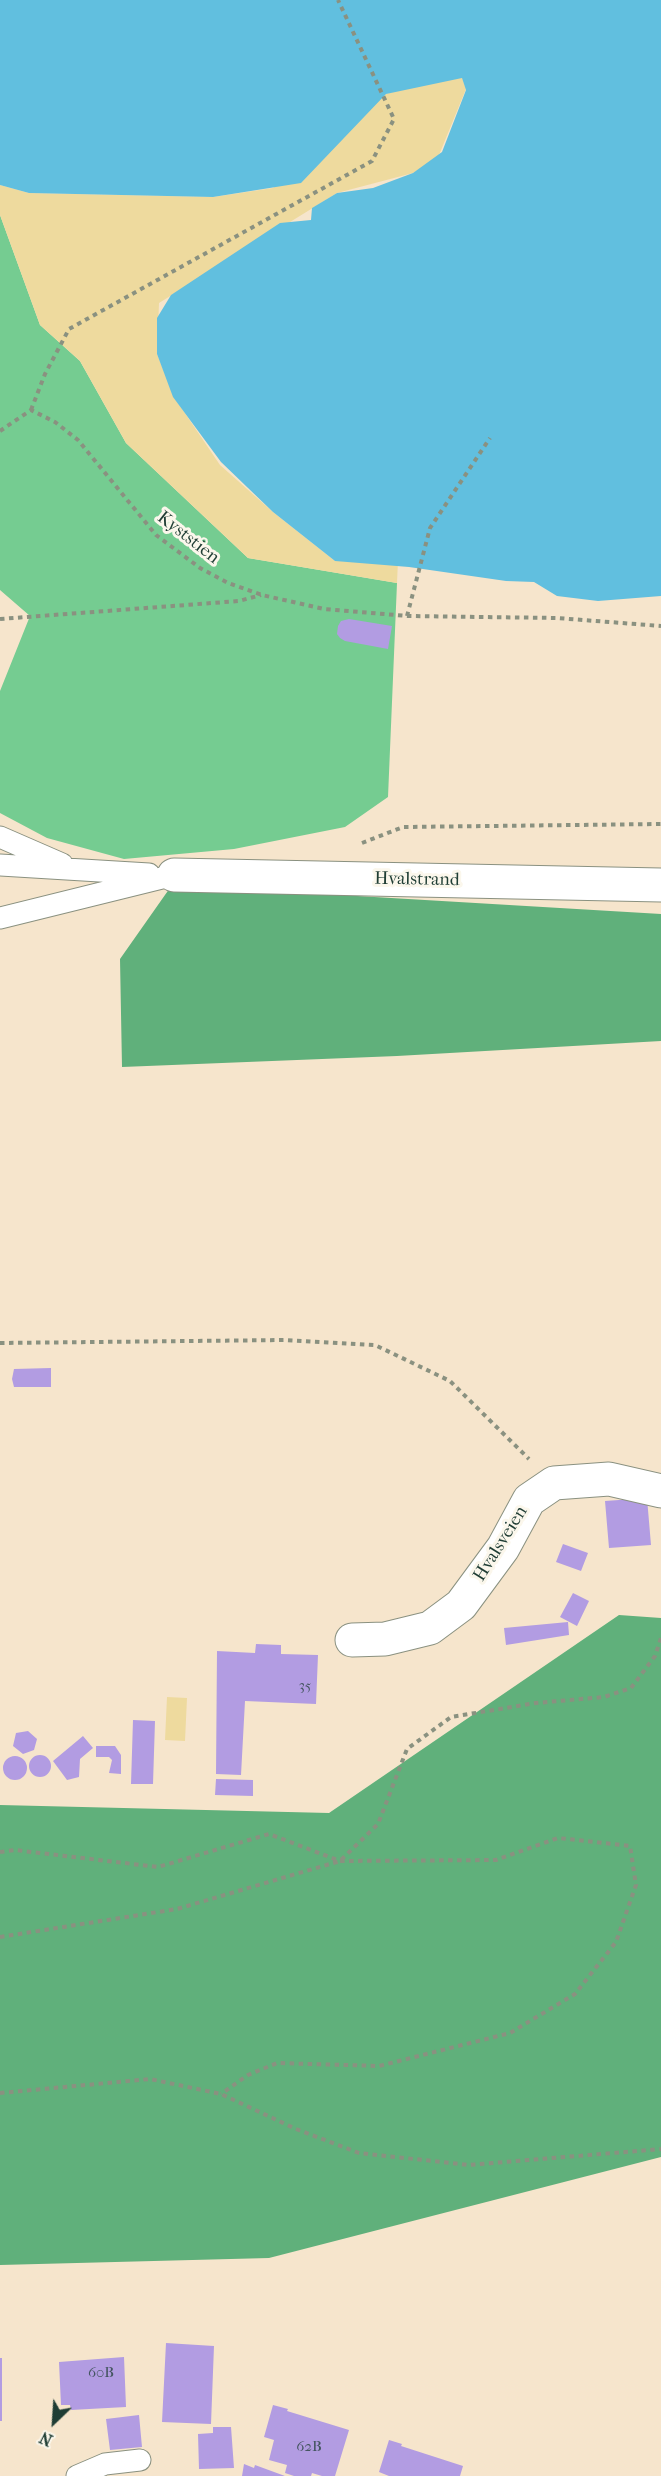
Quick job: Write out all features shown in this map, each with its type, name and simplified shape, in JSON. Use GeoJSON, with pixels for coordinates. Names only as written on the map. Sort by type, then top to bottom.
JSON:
{"type":"FeatureCollection","features":[{"type":"Feature","properties":{"kind":"street","name":"Hvalstrand"},"geometry":{"type":"LineString","coordinates":[[174,875],[661,885]]}},
{"type":"Feature","properties":{"kind":"street"},"geometry":{"type":"LineString","coordinates":[[554,1483],[609,1479],[661,1491]]}},
{"type":"Feature","properties":{"kind":"street","name":"Hvalsveien"},"geometry":{"type":"LineString","coordinates":[[352,1640],[385,1638],[430,1628],[461,1605],[502,1548],[529,1500],[554,1483]]}},
{"type":"Feature","properties":{"kind":"lane"},"geometry":{"type":"LineString","coordinates":[[0,837],[76,871]]}},
{"type":"Feature","properties":{"kind":"lane"},"geometry":{"type":"LineString","coordinates":[[0,865],[174,875]]}},
{"type":"Feature","properties":{"kind":"lane"},"geometry":{"type":"LineString","coordinates":[[0,918],[174,875]]}},
{"type":"Feature","properties":{"kind":"lane"},"geometry":{"type":"LineString","coordinates":[[77,2476],[105,2464],[140,2460]]}},
{"type":"Feature","properties":{"kind":"path"},"geometry":{"type":"LineString","coordinates":[[0,431],[31,410],[45,374],[69,329],[372,161],[394,119],[338,0]]}},
{"type":"Feature","properties":{"kind":"path","name":"Kyststien"},"geometry":{"type":"LineString","coordinates":[[31,410],[55,422],[78,440],[156,535],[200,568],[228,583],[262,595],[324,609],[407,616],[557,618],[661,626]]}},
{"type":"Feature","properties":{"kind":"path"},"geometry":{"type":"LineString","coordinates":[[407,616],[430,528],[490,438]]}},
{"type":"Feature","properties":{"kind":"path"},"geometry":{"type":"LineString","coordinates":[[0,619],[239,601],[262,595]]}},
{"type":"Feature","properties":{"kind":"path"},"geometry":{"type":"LineString","coordinates":[[351,848],[403,827],[661,825]]}},
{"type":"Feature","properties":{"kind":"path"},"geometry":{"type":"LineString","coordinates":[[0,1343],[285,1340],[375,1345],[450,1381],[554,1483]]}},
{"type":"Feature","properties":{"kind":"path"},"geometry":{"type":"LineString","coordinates":[[340,1861],[378,1824],[407,1749],[451,1717],[536,1703],[604,1697],[631,1688],[655,1656],[661,1638]]}},
{"type":"Feature","properties":{"kind":"path"},"geometry":{"type":"LineString","coordinates":[[0,1852],[15,1850],[158,1867],[269,1834],[340,1861]]}},
{"type":"Feature","properties":{"kind":"path"},"geometry":{"type":"LineString","coordinates":[[0,1937],[177,1909],[340,1861],[496,1860],[558,1838],[630,1846],[636,1886],[616,1942],[574,1994],[510,2033],[379,2066],[277,2063],[248,2075],[221,2094]]}},
{"type":"Feature","properties":{"kind":"path"},"geometry":{"type":"LineString","coordinates":[[0,2093],[150,2079],[221,2094],[296,2129],[359,2153],[469,2165],[661,2149]]}},
{"type":"Feature","properties":{"kind":"green space"},"geometry":{"type":"Polygon","coordinates":[[[0,215],[40,325],[80,361],[126,443],[248,558],[397,583],[388,797],[345,827],[234,849],[124,859],[47,838],[0,813],[0,691],[30,616],[0,590],[0,215]]]}},
{"type":"Feature","properties":{"kind":"green space"},"geometry":{"type":"Polygon","coordinates":[[[172,885],[661,914],[661,1041],[397,1056],[122,1067],[120,959],[172,885]]]}},
{"type":"Feature","properties":{"kind":"green space"},"geometry":{"type":"Polygon","coordinates":[[[619,1615],[661,1618],[661,2157],[269,2258],[0,2265],[0,1805],[329,1813],[619,1615]]]}},
{"type":"Feature","properties":{"kind":"sand"},"geometry":{"type":"Polygon","coordinates":[[[462,77],[466,89],[437,160],[413,173],[337,193],[159,303],[157,354],[174,397],[220,465],[273,512],[335,561],[398,560],[397,583],[248,558],[126,443],[80,361],[40,325],[0,215],[0,185],[29,193],[213,197],[273,188],[386,94],[425,81],[462,77]]]}},
{"type":"Feature","properties":{"kind":"sand"},"geometry":{"type":"Polygon","coordinates":[[[167,1697],[187,1698],[185,1741],[165,1740],[167,1697]]]}},
{"type":"Feature","properties":{"kind":"water"},"geometry":{"type":"Polygon","coordinates":[[[0,0],[661,0],[661,596],[598,601],[557,596],[534,582],[506,581],[409,567],[335,561],[273,512],[221,462],[173,397],[157,354],[157,318],[171,295],[280,223],[311,220],[312,208],[337,193],[373,188],[413,173],[442,152],[466,90],[462,78],[386,94],[301,183],[213,197],[29,193],[0,185],[0,0]]]}},
{"type":"Feature","properties":{"kind":"building"},"geometry":{"type":"Polygon","coordinates":[[[349,619],[392,626],[388,649],[345,641],[340,638],[337,634],[338,626],[341,621],[349,619]]]}},
{"type":"Feature","properties":{"kind":"building"},"geometry":{"type":"Polygon","coordinates":[[[51,1368],[51,1387],[14,1387],[12,1379],[14,1369],[51,1368]]]}},
{"type":"Feature","properties":{"kind":"building"},"geometry":{"type":"Polygon","coordinates":[[[647,1498],[651,1545],[609,1548],[605,1501],[647,1498]]]}},
{"type":"Feature","properties":{"kind":"building"},"geometry":{"type":"Polygon","coordinates":[[[563,1544],[588,1553],[581,1571],[556,1562],[563,1544]]]}},
{"type":"Feature","properties":{"kind":"building"},"geometry":{"type":"Polygon","coordinates":[[[573,1593],[589,1601],[577,1626],[560,1617],[573,1593]]]}},
{"type":"Feature","properties":{"kind":"building"},"geometry":{"type":"Polygon","coordinates":[[[568,1622],[569,1635],[506,1645],[504,1628],[568,1622]]]}},
{"type":"Feature","properties":{"kind":"building"},"geometry":{"type":"Polygon","coordinates":[[[256,1644],[281,1645],[281,1654],[318,1655],[316,1704],[245,1701],[241,1775],[216,1774],[217,1651],[255,1653],[256,1644]]]}},
{"type":"Feature","properties":{"kind":"building"},"geometry":{"type":"Polygon","coordinates":[[[133,1720],[155,1721],[153,1784],[131,1784],[133,1720]]]}},
{"type":"Feature","properties":{"kind":"building"},"geometry":{"type":"Polygon","coordinates":[[[28,1731],[37,1739],[34,1750],[23,1754],[13,1746],[16,1733],[28,1731]]]}},
{"type":"Feature","properties":{"kind":"building"},"geometry":{"type":"Polygon","coordinates":[[[83,1736],[93,1748],[80,1759],[79,1777],[67,1780],[53,1761],[83,1736]]]}},
{"type":"Feature","properties":{"kind":"building"},"geometry":{"type":"Polygon","coordinates":[[[96,1746],[115,1746],[121,1755],[121,1774],[109,1773],[112,1760],[109,1757],[96,1757],[96,1746]]]}},
{"type":"Feature","properties":{"kind":"building"},"geometry":{"type":"Polygon","coordinates":[[[40,1755],[48,1758],[51,1766],[48,1774],[40,1777],[32,1774],[29,1766],[32,1758],[40,1755]]]}},
{"type":"Feature","properties":{"kind":"building"},"geometry":{"type":"Polygon","coordinates":[[[15,1756],[23,1760],[27,1768],[23,1776],[15,1780],[7,1776],[3,1768],[7,1760],[15,1756]]]}},
{"type":"Feature","properties":{"kind":"building"},"geometry":{"type":"Polygon","coordinates":[[[216,1779],[253,1780],[253,1796],[215,1795],[216,1779]]]}},
{"type":"Feature","properties":{"kind":"building"},"geometry":{"type":"Polygon","coordinates":[[[166,2343],[214,2346],[211,2424],[162,2422],[166,2343]]]}},
{"type":"Feature","properties":{"kind":"building"},"geometry":{"type":"Polygon","coordinates":[[[124,2357],[126,2407],[71,2410],[70,2405],[61,2405],[59,2362],[124,2357]]]}},
{"type":"Feature","properties":{"kind":"building"},"geometry":{"type":"Polygon","coordinates":[[[0,2358],[2,2358],[2,2421],[0,2421],[0,2358]]]}},
{"type":"Feature","properties":{"kind":"building"},"geometry":{"type":"Polygon","coordinates":[[[273,2405],[349,2430],[335,2476],[312,2473],[311,2476],[294,2476],[285,2473],[287,2465],[269,2460],[274,2440],[264,2437],[273,2405]]]}},
{"type":"Feature","properties":{"kind":"building"},"geometry":{"type":"Polygon","coordinates":[[[139,2415],[142,2447],[110,2450],[106,2419],[139,2415]]]}},
{"type":"Feature","properties":{"kind":"building"},"geometry":{"type":"Polygon","coordinates":[[[213,2427],[231,2427],[234,2468],[199,2469],[198,2434],[213,2433],[213,2427]]]}},
{"type":"Feature","properties":{"kind":"building"},"geometry":{"type":"Polygon","coordinates":[[[389,2440],[463,2466],[460,2476],[389,2476],[379,2472],[389,2440]]]}},
{"type":"Feature","properties":{"kind":"building"},"geometry":{"type":"Polygon","coordinates":[[[244,2464],[254,2468],[255,2465],[285,2476],[242,2476],[244,2464]]]}}]}
